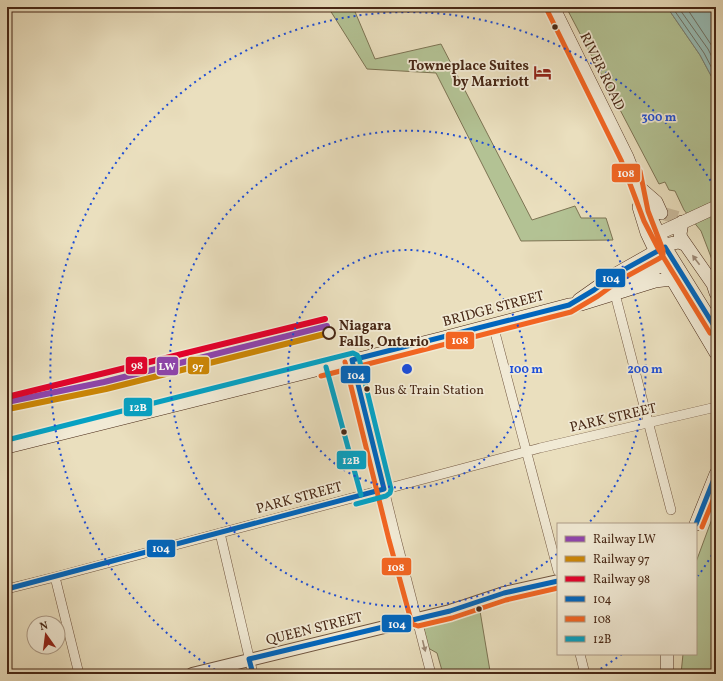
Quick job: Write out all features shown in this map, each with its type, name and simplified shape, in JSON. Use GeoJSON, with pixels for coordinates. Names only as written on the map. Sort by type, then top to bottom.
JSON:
{"type":"FeatureCollection","features":[{"type":"Feature","properties":{"kind":"main road","name":"RIVER ROAD"},"geometry":{"type":"LineString","coordinates":[[553,7],[640,187],[656,202],[654,235],[660,250],[667,262],[712,311],[716,329]]}},
{"type":"Feature","properties":{"kind":"main road","name":"RIVER ROAD"},"geometry":{"type":"LineString","coordinates":[[633,172],[637,199],[655,217]]}},
{"type":"Feature","properties":{"kind":"main road"},"geometry":{"type":"LineString","coordinates":[[654,235],[682,220],[716,207]]}},
{"type":"Feature","properties":{"kind":"main road"},"geometry":{"type":"LineString","coordinates":[[682,220],[680,234],[684,244],[713,284],[716,293]]}},
{"type":"Feature","properties":{"kind":"main road","name":"BRIDGE STREET"},"geometry":{"type":"LineString","coordinates":[[569,305],[585,296],[616,274],[675,242],[684,244]]}},
{"type":"Feature","properties":{"kind":"main road","name":"RIVER ROAD"},"geometry":{"type":"LineString","coordinates":[[667,262],[671,279],[716,353]]}},
{"type":"Feature","properties":{"kind":"main road"},"geometry":{"type":"LineString","coordinates":[[615,294],[623,285],[644,276],[667,262]]}},
{"type":"Feature","properties":{"kind":"main road","name":"BRIDGE STREET"},"geometry":{"type":"LineString","coordinates":[[7,447],[569,305],[581,304],[655,281],[671,279]]}},
{"type":"Feature","properties":{"kind":"main road"},"geometry":{"type":"LineString","coordinates":[[692,313],[702,317],[712,311]]}},
{"type":"Feature","properties":{"kind":"main road"},"geometry":{"type":"LineString","coordinates":[[696,523],[716,474]]}},
{"type":"Feature","properties":{"kind":"main road"},"geometry":{"type":"LineString","coordinates":[[667,655],[667,674]]}},
{"type":"Feature","properties":{"kind":"street"},"geometry":{"type":"LineString","coordinates":[[615,294],[671,510]]}},
{"type":"Feature","properties":{"kind":"street"},"geometry":{"type":"LineString","coordinates":[[493,325],[557,567]]}},
{"type":"Feature","properties":{"kind":"street"},"geometry":{"type":"LineString","coordinates":[[352,360],[431,674]]}},
{"type":"Feature","properties":{"kind":"street","name":"PARK STREET"},"geometry":{"type":"LineString","coordinates":[[7,589],[527,452],[716,407]]}},
{"type":"Feature","properties":{"kind":"street"},"geometry":{"type":"LineString","coordinates":[[220,533],[253,674]]}},
{"type":"Feature","properties":{"kind":"street"},"geometry":{"type":"LineString","coordinates":[[55,577],[79,674]]}},
{"type":"Feature","properties":{"kind":"street","name":"QUEEN STREET"},"geometry":{"type":"LineString","coordinates":[[192,674],[450,611],[504,593],[557,581]]}},
{"type":"Feature","properties":{"kind":"street"},"geometry":{"type":"LineString","coordinates":[[580,655],[585,674]]}},
{"type":"Feature","properties":{"kind":"green space"},"geometry":{"type":"Polygon","coordinates":[[[328,7],[353,7],[375,59],[441,44],[532,220],[575,206],[581,218],[606,218],[613,240],[521,241],[436,73],[367,69],[328,7]]]}},
{"type":"Feature","properties":{"kind":"green space"},"geometry":{"type":"Polygon","coordinates":[[[566,7],[667,7],[700,55],[716,85],[716,270],[701,231],[684,210],[675,191],[669,190],[665,182],[659,184],[566,7]]]}},
{"type":"Feature","properties":{"kind":"green space"},"geometry":{"type":"Polygon","coordinates":[[[716,508],[716,674],[681,674],[683,655],[697,655],[697,559],[716,508]]]}},
{"type":"Feature","properties":{"kind":"green space"},"geometry":{"type":"Polygon","coordinates":[[[480,611],[490,671],[489,674],[443,674],[437,653],[428,648],[424,627],[480,611]]]}},
{"type":"Feature","properties":{"kind":"water"},"geometry":{"type":"Polygon","coordinates":[[[667,7],[716,7],[716,85],[700,55],[667,7]]]}},
{"type":"Feature","properties":{"kind":"tunnel"},"geometry":{"type":"LineString","coordinates":[[665,214],[679,218]]}},
{"type":"Feature","properties":{"kind":"rail line","name":"98"},"geometry":{"type":"LineString","coordinates":[[7,397],[325,319]]}},
{"type":"Feature","properties":{"kind":"rail line","name":"LW"},"geometry":{"type":"LineString","coordinates":[[7,402],[104,382],[327,326]]}},
{"type":"Feature","properties":{"kind":"rail line","name":"97"},"geometry":{"type":"LineString","coordinates":[[8,409],[106,389],[329,333]]}},
{"type":"Feature","properties":{"kind":"transit line","name":"108"},"geometry":{"type":"LineString","coordinates":[[547,10],[621,160],[644,221],[659,250],[710,333]]}},
{"type":"Feature","properties":{"kind":"transit line","name":"108"},"geometry":{"type":"LineString","coordinates":[[321,376],[571,312],[598,296],[620,280],[660,258],[663,255],[663,250],[648,211],[640,171]]}},
{"type":"Feature","properties":{"kind":"transit line","name":"104"},"geometry":{"type":"LineString","coordinates":[[7,589],[384,489],[352,360],[569,305],[594,290],[616,274],[665,247],[716,329]]}},
{"type":"Feature","properties":{"kind":"transit line","name":"12B"},"geometry":{"type":"LineString","coordinates":[[7,440],[353,353],[359,358],[391,489],[390,493],[386,496],[356,504]]}},
{"type":"Feature","properties":{"kind":"transit line","name":"108"},"geometry":{"type":"LineString","coordinates":[[345,362],[389,540],[412,624],[418,626],[452,618],[506,600],[557,588]]}},
{"type":"Feature","properties":{"kind":"transit line","name":"12B"},"geometry":{"type":"LineString","coordinates":[[326,367],[361,495]]}},
{"type":"Feature","properties":{"kind":"transit line","name":"104"},"geometry":{"type":"LineString","coordinates":[[696,523],[716,474]]}},
{"type":"Feature","properties":{"kind":"transit line","name":"108"},"geometry":{"type":"LineString","coordinates":[[702,527],[716,493]]}},
{"type":"Feature","properties":{"kind":"transit line","name":"104"},"geometry":{"type":"LineString","coordinates":[[253,674],[249,659],[450,611],[504,593],[557,581]]}},
{"type":"Feature","properties":{"kind":"place","name":"Towneplace Suites by Marriott"},"geometry":{"type":"Point","coordinates":[542,73]}},
{"type":"Feature","properties":{"kind":"place","name":"Niagara Falls, Ontario"},"geometry":{"type":"Point","coordinates":[329,333]}},
{"type":"Feature","properties":{"kind":"place","name":"Bus & Train Station"},"geometry":{"type":"Point","coordinates":[367,389]}}]}
